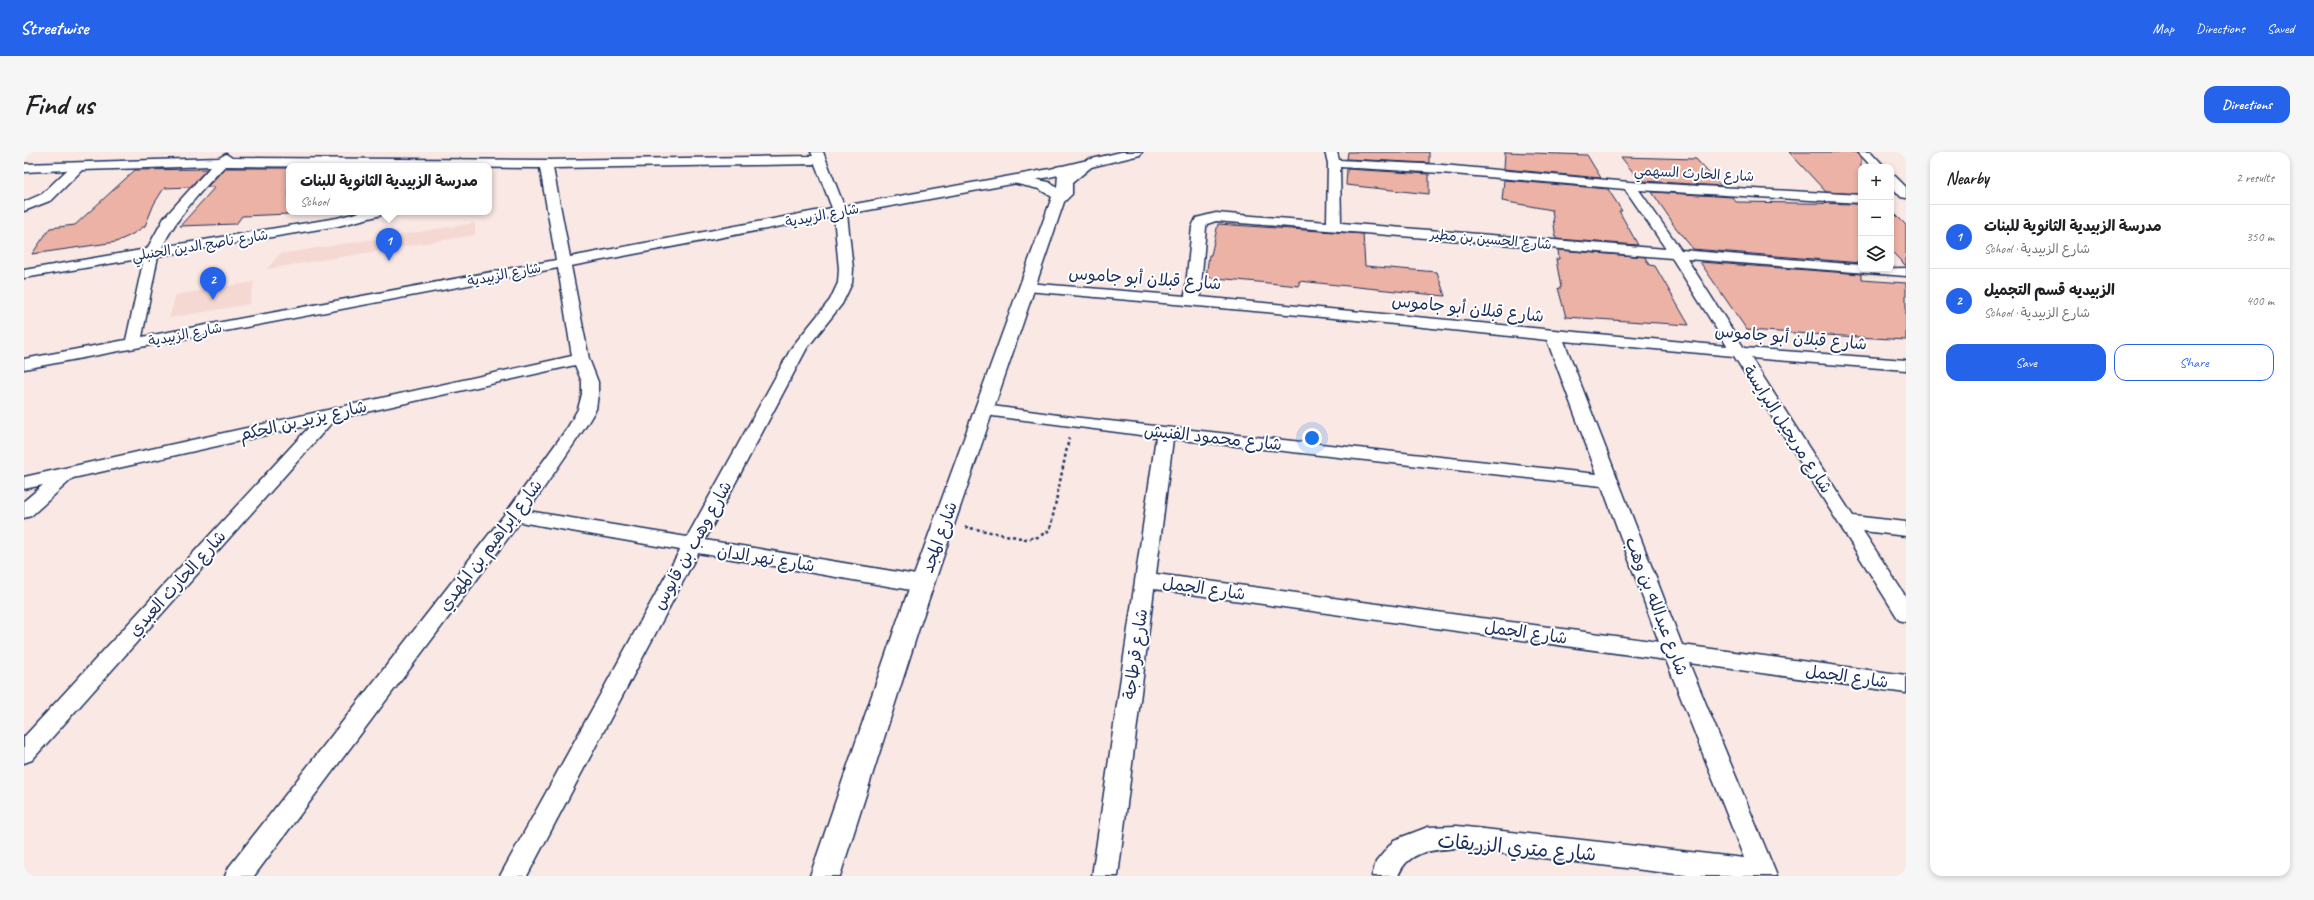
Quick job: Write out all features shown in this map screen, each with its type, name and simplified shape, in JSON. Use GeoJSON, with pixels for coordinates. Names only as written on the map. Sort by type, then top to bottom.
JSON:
{"type":"FeatureCollection","features":[{"type":"Feature","properties":{"kind":"street"},"geometry":{"type":"LineString","coordinates":[[132,344],[152,253],[169,221],[221,162],[232,152]]}},
{"type":"Feature","properties":{"kind":"street","name":"شارع المجد"},"geometry":{"type":"LineString","coordinates":[[825,876],[856,775],[1027,288],[1059,186],[1067,152]]}},
{"type":"Feature","properties":{"kind":"street"},"geometry":{"type":"LineString","coordinates":[[1018,180],[1059,186],[1089,163],[1136,152]]}},
{"type":"Feature","properties":{"kind":"street"},"geometry":{"type":"LineString","coordinates":[[1864,152],[1876,164]]}},
{"type":"Feature","properties":{"kind":"street"},"geometry":{"type":"LineString","coordinates":[[492,164],[818,156]]}},
{"type":"Feature","properties":{"kind":"street","name":"شارع وهب بن قابوس"},"geometry":{"type":"LineString","coordinates":[[512,876],[800,347],[837,301],[845,283],[846,269],[840,212],[818,156]]}},
{"type":"Feature","properties":{"kind":"street"},"geometry":{"type":"LineString","coordinates":[[1333,158],[1334,225]]}},
{"type":"Feature","properties":{"kind":"street","name":"شارع الحارث السهمي"},"geometry":{"type":"LineString","coordinates":[[1333,158],[1629,186],[1858,199]]}},
{"type":"Feature","properties":{"kind":"street"},"geometry":{"type":"LineString","coordinates":[[24,168],[221,162],[289,163]]}},
{"type":"Feature","properties":{"kind":"street","name":"شارع إبراهيم بن المهدي"},"geometry":{"type":"LineString","coordinates":[[238,876],[515,514],[575,429],[587,409],[590,382],[581,359],[565,262],[546,164]]}},
{"type":"Feature","properties":{"kind":"street"},"geometry":{"type":"LineString","coordinates":[[24,207],[47,197],[78,167]]}},
{"type":"Feature","properties":{"kind":"street","name":"شارع الزبيدية"},"geometry":{"type":"LineString","coordinates":[[984,184],[1001,178],[1050,169],[1059,186]]}},
{"type":"Feature","properties":{"kind":"street","name":"شارع الزبيدية"},"geometry":{"type":"LineString","coordinates":[[24,364],[984,184],[1018,180],[1059,186]]}},
{"type":"Feature","properties":{"kind":"street"},"geometry":{"type":"LineString","coordinates":[[1894,184],[1904,199]]}},
{"type":"Feature","properties":{"kind":"street","name":"شارع مريحيل البرايسة"},"geometry":{"type":"LineString","coordinates":[[1629,186],[1739,352],[1906,614]]}},
{"type":"Feature","properties":{"kind":"street","name":"شارع ناصح الدين الحنبلي"},"geometry":{"type":"LineString","coordinates":[[24,274],[338,222],[365,215]]}},
{"type":"Feature","properties":{"kind":"street","name":"شارع الحسين بن مطير"},"geometry":{"type":"LineString","coordinates":[[1192,300],[1198,227],[1201,221],[1207,218],[1228,217],[1858,269]]}},
{"type":"Feature","properties":{"kind":"street"},"geometry":{"type":"LineString","coordinates":[[1894,271],[1906,272]]}},
{"type":"Feature","properties":{"kind":"street","name":"شارع قبلان أبو جاموس"},"geometry":{"type":"LineString","coordinates":[[1027,288],[1192,300],[1554,336],[1906,365]]}},
{"type":"Feature","properties":{"kind":"street","name":"شارع عبدالله بن وهب"},"geometry":{"type":"LineString","coordinates":[[1554,336],[1674,652],[1763,874]]}},
{"type":"Feature","properties":{"kind":"street","name":"شارع يزيد بن الحكم"},"geometry":{"type":"LineString","coordinates":[[24,483],[66,475],[331,413],[581,359]]}},
{"type":"Feature","properties":{"kind":"street","name":"شارع محمود الفنيش"},"geometry":{"type":"LineString","coordinates":[[984,410],[1072,422],[1609,481]]}},
{"type":"Feature","properties":{"kind":"street","name":"شارع الحارث العبدي"},"geometry":{"type":"LineString","coordinates":[[24,753],[331,413]]}},
{"type":"Feature","properties":{"kind":"street","name":"شارع قرطاجة"},"geometry":{"type":"LineString","coordinates":[[1105,876],[1165,432]]}},
{"type":"Feature","properties":{"kind":"street"},"geometry":{"type":"LineString","coordinates":[[24,511],[66,475]]}},
{"type":"Feature","properties":{"kind":"street","name":"شارع نهر الدان"},"geometry":{"type":"LineString","coordinates":[[515,514],[922,584]]}},
{"type":"Feature","properties":{"kind":"street"},"geometry":{"type":"LineString","coordinates":[[1848,522],[1906,529]]}},
{"type":"Feature","properties":{"kind":"street","name":"شارع الجمل"},"geometry":{"type":"LineString","coordinates":[[1145,580],[1906,684]]}},
{"type":"Feature","properties":{"kind":"street","name":"شارع متري الزريقات"},"geometry":{"type":"LineString","coordinates":[[1385,876],[1385,872],[1403,848],[1428,839],[1457,837],[1763,874]]}},
{"type":"Feature","properties":{"kind":"path"},"geometry":{"type":"LineString","coordinates":[[945,523],[1026,539],[1038,537],[1050,530],[1072,422]]}},
{"type":"Feature","properties":{"kind":"shaded area"},"geometry":{"type":"Polygon","coordinates":[[[475,223],[475,235],[267,269],[280,254],[475,223]]]}},
{"type":"Feature","properties":{"kind":"shaded area"},"geometry":{"type":"Polygon","coordinates":[[[254,282],[249,304],[169,318],[176,295],[254,282]]]}},
{"type":"Feature","properties":{"kind":"building"},"geometry":{"type":"Polygon","coordinates":[[[1348,152],[1429,152],[1429,163],[1347,159],[1348,152]]]}},
{"type":"Feature","properties":{"kind":"building"},"geometry":{"type":"Polygon","coordinates":[[[1505,152],[1587,155],[1601,178],[1504,169],[1505,152]]]}},
{"type":"Feature","properties":{"kind":"building"},"geometry":{"type":"Polygon","coordinates":[[[1789,152],[1857,152],[1861,157],[1861,164],[1858,164],[1858,194],[1826,192],[1789,152]]]}},
{"type":"Feature","properties":{"kind":"building"},"geometry":{"type":"Polygon","coordinates":[[[1621,157],[1696,159],[1721,186],[1644,181],[1641,176],[1636,176],[1621,157]]]}},
{"type":"Feature","properties":{"kind":"building"},"geometry":{"type":"Polygon","coordinates":[[[225,168],[286,168],[286,214],[242,216],[236,224],[180,226],[215,187],[207,187],[225,168]]]}},
{"type":"Feature","properties":{"kind":"building"},"geometry":{"type":"Polygon","coordinates":[[[207,169],[190,187],[164,188],[154,204],[145,226],[131,235],[116,242],[32,254],[50,228],[75,225],[135,170],[207,169]]]}},
{"type":"Feature","properties":{"kind":"building"},"geometry":{"type":"Polygon","coordinates":[[[1347,169],[1429,174],[1429,194],[1346,185],[1347,169]]]}},
{"type":"Feature","properties":{"kind":"building"},"geometry":{"type":"Polygon","coordinates":[[[1504,180],[1608,189],[1622,211],[1619,211],[1638,245],[1556,239],[1552,210],[1502,201],[1504,180]]]}},
{"type":"Feature","properties":{"kind":"building"},"geometry":{"type":"Polygon","coordinates":[[[1652,192],[1732,197],[1736,202],[1858,204],[1858,263],[1693,249],[1652,192]]]}},
{"type":"Feature","properties":{"kind":"building"},"geometry":{"type":"Polygon","coordinates":[[[1894,213],[1906,225],[1906,266],[1894,254],[1894,213]]]}},
{"type":"Feature","properties":{"kind":"building"},"geometry":{"type":"Polygon","coordinates":[[[1218,224],[1363,234],[1365,266],[1437,272],[1445,296],[1299,281],[1299,286],[1206,277],[1209,255],[1211,255],[1218,224]]]}},
{"type":"Feature","properties":{"kind":"building"},"geometry":{"type":"Polygon","coordinates":[[[1558,250],[1645,257],[1649,265],[1655,266],[1689,325],[1566,317],[1558,288],[1561,288],[1556,259],[1559,259],[1558,250]]]}},
{"type":"Feature","properties":{"kind":"building"},"geometry":{"type":"Polygon","coordinates":[[[1700,262],[1861,274],[1861,280],[1906,283],[1906,340],[1747,330],[1700,262]]]}},
{"type":"Feature","properties":{"kind":"place","name":"مدرسة الزبيدية الثانوية للبنات"},"geometry":{"type":"Point","coordinates":[389,261]}},
{"type":"Feature","properties":{"kind":"place","name":"الزبيديه قسم التجميل"},"geometry":{"type":"Point","coordinates":[213,300]}}]}
